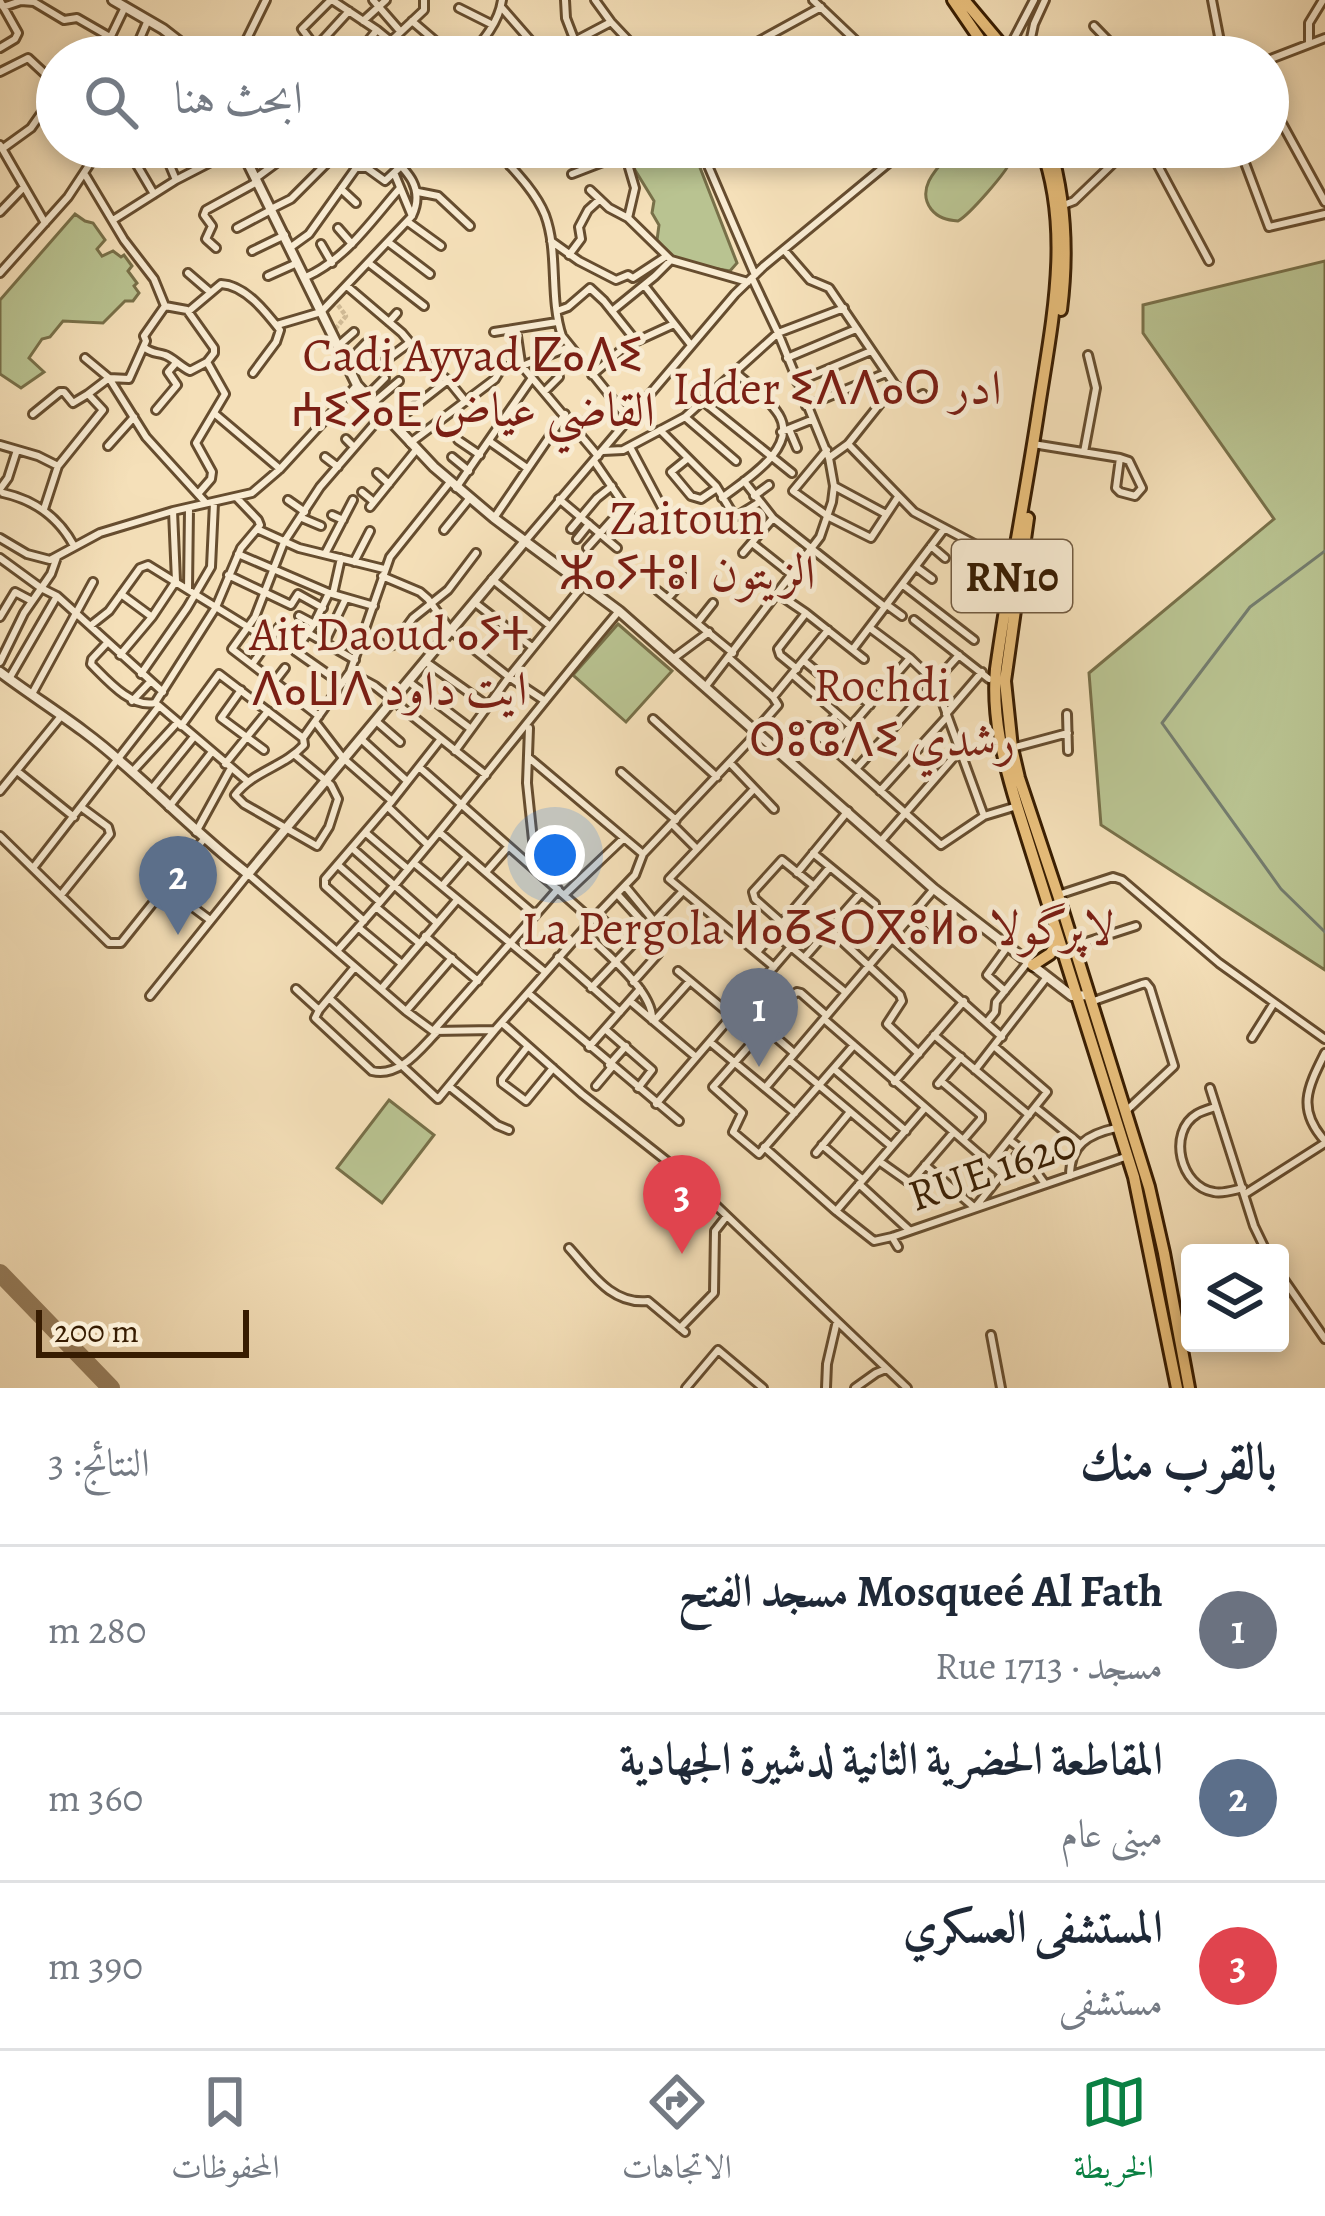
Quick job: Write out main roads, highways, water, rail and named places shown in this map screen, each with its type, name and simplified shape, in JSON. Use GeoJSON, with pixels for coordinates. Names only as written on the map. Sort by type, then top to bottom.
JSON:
{"type":"FeatureCollection","features":[{"type":"Feature","properties":{"kind":"main road"},"geometry":{"type":"LineString","coordinates":[[963,0],[988,36]]}},
{"type":"Feature","properties":{"kind":"main road","name":"RN10"},"geometry":{"type":"LineString","coordinates":[[1049,168],[1059,206],[1058,253],[1005,681],[1012,748],[1074,946],[1119,1128],[1165,1253],[1189,1388]]}},
{"type":"Feature","properties":{"kind":"main road","name":"RN10"},"geometry":{"type":"LineString","coordinates":[[1036,445],[994,685],[999,739],[1058,942],[1086,998],[1126,1111],[1177,1388]]}},
{"type":"Feature","properties":{"kind":"main road"},"geometry":{"type":"LineString","coordinates":[[1030,963],[1049,954],[1058,942]]}},
{"type":"Feature","properties":{"kind":"waterway"},"geometry":{"type":"LineString","coordinates":[[1325,551],[1250,607],[1162,723],[1281,889],[1325,932]]}},
{"type":"Feature","properties":{"kind":"tunnel"},"geometry":{"type":"LineString","coordinates":[[331,334],[346,316],[335,301]]}},
{"type":"Feature","properties":{"kind":"place","name":"المقاطعة الحضرية الثانية لدشيرة الجهادية"},"geometry":{"type":"Point","coordinates":[178,935]}},
{"type":"Feature","properties":{"kind":"place","name":"Mosqueé Al Fath مسجد الفتح"},"geometry":{"type":"Point","coordinates":[759,1067]}},
{"type":"Feature","properties":{"kind":"place","name":"المستشفى العسكري"},"geometry":{"type":"Point","coordinates":[682,1254]}},
{"type":"Feature","properties":{"kind":"district","name":"Cadi Ayyad ⵇⴰⴷⵉ ⵄⵉⵢⴰⴹ القاضي عياض"},"geometry":{"type":"Point","coordinates":[473,382]}},
{"type":"Feature","properties":{"kind":"district","name":"Idder ⵉⴷⴷⴰⵔ ادر"},"geometry":{"type":"Point","coordinates":[837,387]}},
{"type":"Feature","properties":{"kind":"district","name":"Zaitoun ⵣⴰⵢⵜⵓⵏ الزيتون"},"geometry":{"type":"Point","coordinates":[687,544]}},
{"type":"Feature","properties":{"kind":"district","name":"Ait Daoud ⴰⵢⵜ ⴷⴰⵡⴷ ايت داود"},"geometry":{"type":"Point","coordinates":[389,660]}},
{"type":"Feature","properties":{"kind":"district","name":"Rochdi ⵔⵓⵛⴷⵉ رشدي"},"geometry":{"type":"Point","coordinates":[882,712]}},
{"type":"Feature","properties":{"kind":"district","name":"La Pergola ⵍⴰⵒⵉⵔⴳⵓⵍⴰ لاپرگولا"},"geometry":{"type":"Point","coordinates":[818,927]}}]}
